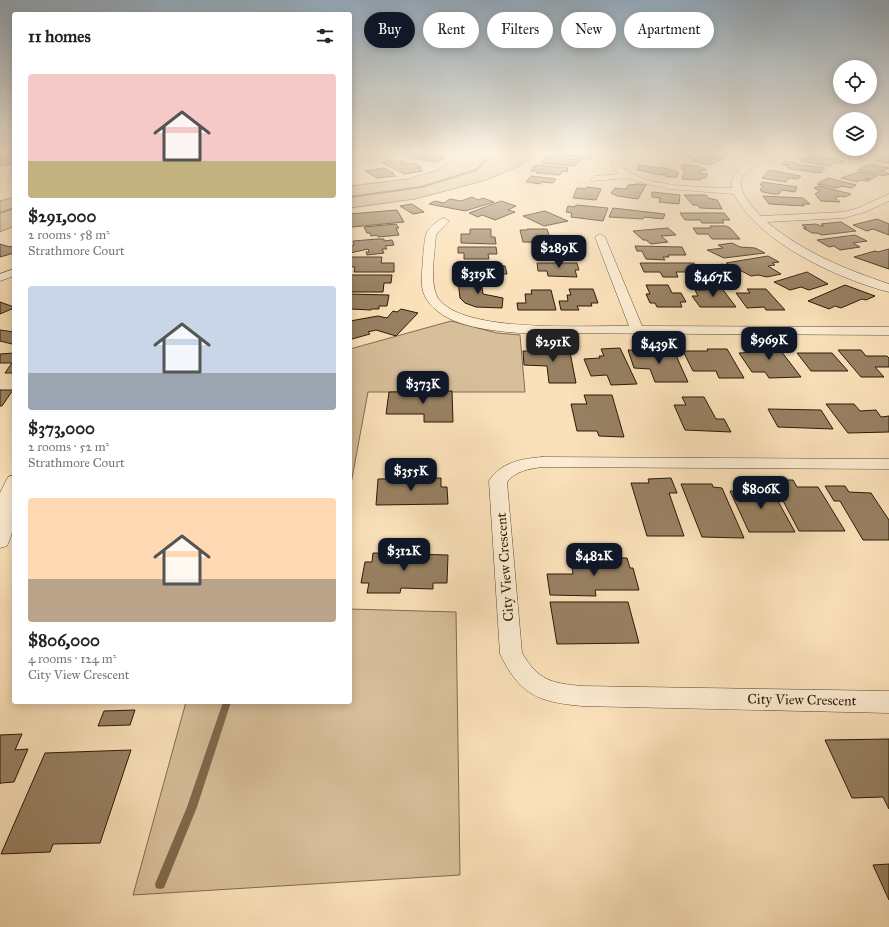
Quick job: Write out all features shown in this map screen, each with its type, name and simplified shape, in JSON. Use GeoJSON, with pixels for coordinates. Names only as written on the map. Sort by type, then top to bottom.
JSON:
{"type":"FeatureCollection","features":[{"type":"Feature","properties":{"kind":"street"},"geometry":{"type":"LineString","coordinates":[[740,197],[757,219],[777,236],[795,248],[844,272],[889,288]]}},
{"type":"Feature","properties":{"kind":"street"},"geometry":{"type":"LineString","coordinates":[[757,219],[844,215],[857,213],[888,197]]}},
{"type":"Feature","properties":{"kind":"street"},"geometry":{"type":"LineString","coordinates":[[444,221],[431,234],[428,287],[431,296],[446,312],[478,324],[500,328],[889,331]]}},
{"type":"Feature","properties":{"kind":"street"},"geometry":{"type":"LineString","coordinates":[[600,237],[637,330]]}},
{"type":"Feature","properties":{"kind":"street"},"geometry":{"type":"LineString","coordinates":[[0,278],[12,273]]}},
{"type":"Feature","properties":{"kind":"street","name":"City View Crescent"},"geometry":{"type":"LineString","coordinates":[[889,464],[542,462],[516,466],[504,473],[498,481],[511,654],[520,671],[536,687],[557,694],[582,696],[889,702]]}},
{"type":"Feature","properties":{"kind":"street"},"geometry":{"type":"LineString","coordinates":[[0,541],[8,495],[12,486]]}},
{"type":"Feature","properties":{"kind":"shaded area"},"geometry":{"type":"Polygon","coordinates":[[[352,197],[422,197],[352,208],[352,197]]]}},
{"type":"Feature","properties":{"kind":"shaded area"},"geometry":{"type":"Polygon","coordinates":[[[12,198],[12,227],[0,232],[0,201],[12,198]]]}},
{"type":"Feature","properties":{"kind":"shaded area"},"geometry":{"type":"Polygon","coordinates":[[[451,321],[497,333],[520,335],[525,392],[368,392],[352,478],[352,348],[451,321]]]}},
{"type":"Feature","properties":{"kind":"shaded area"},"geometry":{"type":"Polygon","coordinates":[[[352,609],[456,612],[460,875],[133,895],[185,704],[352,704],[352,609]]]}},
{"type":"Feature","properties":{"kind":"building"},"geometry":{"type":"Polygon","coordinates":[[[473,197],[478,200],[483,198],[494,202],[465,211],[429,204],[435,201],[444,203],[450,199],[461,201],[473,197]]]}},
{"type":"Feature","properties":{"kind":"building"},"geometry":{"type":"Polygon","coordinates":[[[573,197],[597,197],[596,200],[573,197]]]}},
{"type":"Feature","properties":{"kind":"building"},"geometry":{"type":"Polygon","coordinates":[[[626,197],[639,197],[638,199],[626,197]]]}},
{"type":"Feature","properties":{"kind":"building"},"geometry":{"type":"Polygon","coordinates":[[[654,197],[680,197],[679,204],[659,202],[660,198],[654,197]]]}},
{"type":"Feature","properties":{"kind":"building"},"geometry":{"type":"Polygon","coordinates":[[[686,197],[708,197],[717,200],[722,209],[700,208],[697,205],[693,205],[686,197]]]}},
{"type":"Feature","properties":{"kind":"building"},"geometry":{"type":"Polygon","coordinates":[[[764,197],[803,198],[810,204],[803,204],[804,206],[769,204],[764,197]]]}},
{"type":"Feature","properties":{"kind":"building"},"geometry":{"type":"Polygon","coordinates":[[[818,197],[837,197],[835,198],[840,202],[821,201],[818,197]]]}},
{"type":"Feature","properties":{"kind":"building"},"geometry":{"type":"Polygon","coordinates":[[[501,201],[516,206],[508,210],[515,212],[495,220],[482,215],[478,217],[469,213],[501,201]]]}},
{"type":"Feature","properties":{"kind":"building"},"geometry":{"type":"Polygon","coordinates":[[[412,204],[424,212],[413,214],[400,206],[412,204]]]}},
{"type":"Feature","properties":{"kind":"building"},"geometry":{"type":"Polygon","coordinates":[[[576,205],[608,208],[603,221],[571,217],[572,213],[566,212],[568,206],[575,207],[576,205]]]}},
{"type":"Feature","properties":{"kind":"building"},"geometry":{"type":"Polygon","coordinates":[[[613,208],[665,214],[663,219],[644,217],[643,219],[609,217],[613,208]]]}},
{"type":"Feature","properties":{"kind":"building"},"geometry":{"type":"Polygon","coordinates":[[[397,210],[404,222],[352,227],[352,214],[397,210]]]}},
{"type":"Feature","properties":{"kind":"building"},"geometry":{"type":"Polygon","coordinates":[[[545,211],[568,221],[544,226],[523,216],[545,211]]]}},
{"type":"Feature","properties":{"kind":"building"},"geometry":{"type":"Polygon","coordinates":[[[680,213],[724,213],[730,220],[722,220],[724,223],[702,223],[700,220],[685,220],[680,213]]]}},
{"type":"Feature","properties":{"kind":"building"},"geometry":{"type":"Polygon","coordinates":[[[877,219],[889,224],[889,235],[873,229],[867,231],[853,225],[877,219]]]}},
{"type":"Feature","properties":{"kind":"building"},"geometry":{"type":"Polygon","coordinates":[[[841,222],[856,231],[822,235],[812,233],[803,228],[807,228],[802,225],[816,224],[824,226],[821,224],[841,222]]]}},
{"type":"Feature","properties":{"kind":"building"},"geometry":{"type":"Polygon","coordinates":[[[396,224],[399,228],[396,228],[399,235],[378,237],[377,235],[371,236],[370,233],[367,233],[364,227],[396,224]]]}},
{"type":"Feature","properties":{"kind":"building"},"geometry":{"type":"Polygon","coordinates":[[[710,226],[726,226],[730,228],[740,239],[712,239],[708,234],[697,234],[693,228],[711,228],[710,226]]]}},
{"type":"Feature","properties":{"kind":"building"},"geometry":{"type":"Polygon","coordinates":[[[668,228],[676,235],[661,236],[668,242],[651,244],[646,240],[643,240],[633,231],[668,228]]]}},
{"type":"Feature","properties":{"kind":"building"},"geometry":{"type":"Polygon","coordinates":[[[470,229],[491,229],[491,237],[495,237],[496,244],[461,243],[461,234],[470,234],[470,229]]]}},
{"type":"Feature","properties":{"kind":"building"},"geometry":{"type":"Polygon","coordinates":[[[547,229],[550,238],[562,238],[564,243],[523,242],[520,230],[547,229]]]}},
{"type":"Feature","properties":{"kind":"building"},"geometry":{"type":"Polygon","coordinates":[[[855,235],[867,241],[853,243],[860,247],[840,250],[834,246],[829,247],[817,240],[855,235]]]}},
{"type":"Feature","properties":{"kind":"building"},"geometry":{"type":"Polygon","coordinates":[[[384,239],[384,241],[392,240],[394,245],[385,246],[387,249],[382,249],[384,253],[367,255],[366,252],[369,252],[368,249],[352,253],[352,246],[354,245],[353,241],[384,239]]]}},
{"type":"Feature","properties":{"kind":"building"},"geometry":{"type":"Polygon","coordinates":[[[732,243],[740,247],[755,248],[765,253],[724,258],[707,250],[723,248],[718,245],[732,243]]]}},
{"type":"Feature","properties":{"kind":"building"},"geometry":{"type":"Polygon","coordinates":[[[0,244],[10,247],[12,246],[12,254],[0,257],[0,244]]]}},
{"type":"Feature","properties":{"kind":"building"},"geometry":{"type":"Polygon","coordinates":[[[553,246],[567,246],[568,253],[573,253],[576,260],[536,260],[535,252],[545,248],[553,248],[553,246]]]}},
{"type":"Feature","properties":{"kind":"building"},"geometry":{"type":"Polygon","coordinates":[[[635,246],[682,247],[686,255],[668,255],[669,257],[663,257],[665,260],[646,259],[642,251],[637,251],[635,246]]]}},
{"type":"Feature","properties":{"kind":"building"},"geometry":{"type":"Polygon","coordinates":[[[458,247],[496,247],[497,254],[488,254],[489,259],[464,259],[464,253],[458,253],[458,247]]]}},
{"type":"Feature","properties":{"kind":"building"},"geometry":{"type":"Polygon","coordinates":[[[889,249],[889,269],[854,257],[875,251],[878,252],[889,249]]]}},
{"type":"Feature","properties":{"kind":"building"},"geometry":{"type":"Polygon","coordinates":[[[768,256],[779,262],[772,263],[775,265],[768,266],[781,274],[767,277],[758,275],[751,276],[726,263],[768,256]]]}},
{"type":"Feature","properties":{"kind":"building"},"geometry":{"type":"Polygon","coordinates":[[[352,257],[382,257],[381,263],[394,263],[394,272],[354,272],[355,267],[352,267],[352,257]]]}},
{"type":"Feature","properties":{"kind":"building"},"geometry":{"type":"Polygon","coordinates":[[[469,262],[487,262],[487,265],[505,266],[507,274],[497,274],[497,277],[455,277],[456,271],[462,271],[462,267],[469,267],[469,262]]]}},
{"type":"Feature","properties":{"kind":"building"},"geometry":{"type":"Polygon","coordinates":[[[537,263],[577,263],[579,270],[575,270],[577,277],[548,276],[547,271],[538,271],[537,263]]]}},
{"type":"Feature","properties":{"kind":"building"},"geometry":{"type":"Polygon","coordinates":[[[640,263],[694,263],[700,272],[676,272],[678,277],[663,277],[660,272],[644,272],[640,263]]]}},
{"type":"Feature","properties":{"kind":"building"},"geometry":{"type":"Polygon","coordinates":[[[723,264],[732,270],[721,272],[711,266],[723,264]]]}},
{"type":"Feature","properties":{"kind":"building"},"geometry":{"type":"Polygon","coordinates":[[[807,272],[828,284],[809,290],[801,287],[790,290],[774,282],[807,272]]]}},
{"type":"Feature","properties":{"kind":"building"},"geometry":{"type":"Polygon","coordinates":[[[352,275],[392,275],[391,283],[384,283],[383,292],[352,292],[352,275]]]}},
{"type":"Feature","properties":{"kind":"building"},"geometry":{"type":"Polygon","coordinates":[[[481,280],[483,294],[503,298],[502,308],[476,307],[465,303],[460,298],[458,281],[481,280]]]}},
{"type":"Feature","properties":{"kind":"building"},"geometry":{"type":"Polygon","coordinates":[[[646,285],[668,285],[672,293],[681,293],[686,302],[680,302],[682,307],[657,307],[655,303],[650,303],[646,294],[650,294],[646,285]]]}},
{"type":"Feature","properties":{"kind":"building"},"geometry":{"type":"Polygon","coordinates":[[[845,285],[875,296],[866,300],[862,299],[841,308],[835,306],[829,309],[808,301],[845,285]]]}},
{"type":"Feature","properties":{"kind":"building"},"geometry":{"type":"Polygon","coordinates":[[[703,286],[720,286],[736,307],[700,307],[692,296],[698,296],[695,290],[706,290],[703,286]]]}},
{"type":"Feature","properties":{"kind":"building"},"geometry":{"type":"Polygon","coordinates":[[[569,289],[593,289],[598,303],[591,303],[592,306],[577,306],[579,310],[561,310],[559,301],[568,301],[567,295],[571,295],[569,289]]]}},
{"type":"Feature","properties":{"kind":"building"},"geometry":{"type":"Polygon","coordinates":[[[747,289],[766,289],[785,310],[766,310],[764,307],[747,308],[736,293],[750,293],[747,289]]]}},
{"type":"Feature","properties":{"kind":"building"},"geometry":{"type":"Polygon","coordinates":[[[531,290],[551,290],[556,310],[518,310],[517,303],[526,303],[525,294],[532,294],[531,290]]]}},
{"type":"Feature","properties":{"kind":"building"},"geometry":{"type":"Polygon","coordinates":[[[352,294],[389,295],[387,306],[379,306],[379,309],[352,309],[352,294]]]}},
{"type":"Feature","properties":{"kind":"building"},"geometry":{"type":"Polygon","coordinates":[[[0,302],[12,306],[12,309],[0,314],[0,302]]]}},
{"type":"Feature","properties":{"kind":"building"},"geometry":{"type":"Polygon","coordinates":[[[401,309],[418,313],[396,336],[376,330],[368,332],[370,334],[352,339],[352,321],[378,316],[387,318],[393,311],[397,312],[401,309]]]}},
{"type":"Feature","properties":{"kind":"building"},"geometry":{"type":"Polygon","coordinates":[[[0,330],[12,332],[12,344],[0,341],[0,330]]]}},
{"type":"Feature","properties":{"kind":"building"},"geometry":{"type":"Polygon","coordinates":[[[751,342],[774,342],[801,377],[769,378],[765,372],[752,372],[739,353],[758,352],[751,342]]]}},
{"type":"Feature","properties":{"kind":"building"},"geometry":{"type":"Polygon","coordinates":[[[545,347],[569,347],[576,383],[549,383],[547,366],[524,365],[523,351],[534,351],[534,348],[546,349],[545,347]]]}},
{"type":"Feature","properties":{"kind":"building"},"geometry":{"type":"Polygon","coordinates":[[[620,348],[637,384],[611,385],[607,375],[591,376],[584,359],[600,358],[599,356],[604,356],[601,349],[620,348]]]}},
{"type":"Feature","properties":{"kind":"building"},"geometry":{"type":"Polygon","coordinates":[[[707,349],[727,349],[744,378],[719,378],[716,371],[693,371],[683,351],[708,351],[707,349]]]}},
{"type":"Feature","properties":{"kind":"building"},"geometry":{"type":"Polygon","coordinates":[[[628,350],[674,351],[688,382],[655,382],[650,369],[634,368],[628,350]]]}},
{"type":"Feature","properties":{"kind":"building"},"geometry":{"type":"Polygon","coordinates":[[[838,350],[861,350],[866,356],[887,356],[889,358],[889,367],[875,367],[884,377],[861,377],[838,350]]]}},
{"type":"Feature","properties":{"kind":"building"},"geometry":{"type":"Polygon","coordinates":[[[12,353],[12,363],[0,363],[0,354],[12,353]]]}},
{"type":"Feature","properties":{"kind":"building"},"geometry":{"type":"Polygon","coordinates":[[[797,353],[832,353],[848,371],[811,371],[797,353]]]}},
{"type":"Feature","properties":{"kind":"building"},"geometry":{"type":"Polygon","coordinates":[[[12,363],[12,373],[5,373],[12,363]]]}},
{"type":"Feature","properties":{"kind":"building"},"geometry":{"type":"Polygon","coordinates":[[[0,390],[12,390],[2,406],[0,406],[0,390]]]}},
{"type":"Feature","properties":{"kind":"building"},"geometry":{"type":"Polygon","coordinates":[[[452,391],[453,422],[424,422],[424,414],[386,414],[389,392],[452,391]]]}},
{"type":"Feature","properties":{"kind":"building"},"geometry":{"type":"Polygon","coordinates":[[[584,395],[612,395],[624,437],[599,436],[597,431],[577,431],[571,404],[587,404],[584,395]]]}},
{"type":"Feature","properties":{"kind":"building"},"geometry":{"type":"Polygon","coordinates":[[[682,397],[704,397],[716,419],[724,419],[731,432],[685,430],[674,405],[686,405],[682,397]]]}},
{"type":"Feature","properties":{"kind":"building"},"geometry":{"type":"Polygon","coordinates":[[[826,404],[854,404],[860,411],[876,410],[881,417],[889,416],[889,432],[848,433],[826,404]]]}},
{"type":"Feature","properties":{"kind":"building"},"geometry":{"type":"Polygon","coordinates":[[[768,409],[821,410],[833,429],[778,427],[768,409]]]}},
{"type":"Feature","properties":{"kind":"building"},"geometry":{"type":"Polygon","coordinates":[[[441,478],[441,487],[447,487],[448,504],[376,505],[378,479],[441,478]]]}},
{"type":"Feature","properties":{"kind":"building"},"geometry":{"type":"Polygon","coordinates":[[[671,478],[677,493],[669,493],[684,536],[647,536],[631,483],[649,483],[648,479],[671,478]]]}},
{"type":"Feature","properties":{"kind":"building"},"geometry":{"type":"Polygon","coordinates":[[[772,480],[793,480],[797,487],[818,487],[845,531],[799,531],[772,480]]]}},
{"type":"Feature","properties":{"kind":"building"},"geometry":{"type":"Polygon","coordinates":[[[681,484],[712,484],[713,487],[722,488],[744,538],[702,537],[681,484]]]}},
{"type":"Feature","properties":{"kind":"building"},"geometry":{"type":"Polygon","coordinates":[[[744,485],[769,485],[795,532],[749,532],[730,491],[736,491],[735,488],[746,488],[744,485]]]}},
{"type":"Feature","properties":{"kind":"building"},"geometry":{"type":"Polygon","coordinates":[[[825,486],[845,486],[849,492],[871,493],[889,520],[889,540],[863,540],[840,501],[834,501],[825,486]]]}},
{"type":"Feature","properties":{"kind":"building"},"geometry":{"type":"Polygon","coordinates":[[[373,553],[448,555],[447,583],[433,583],[433,589],[401,588],[400,593],[367,593],[369,583],[361,583],[365,562],[372,562],[373,553]]]}},
{"type":"Feature","properties":{"kind":"building"},"geometry":{"type":"Polygon","coordinates":[[[571,557],[627,558],[630,568],[633,568],[639,590],[595,590],[596,596],[550,595],[547,574],[573,574],[571,557]]]}},
{"type":"Feature","properties":{"kind":"building"},"geometry":{"type":"Polygon","coordinates":[[[550,602],[628,602],[639,643],[557,644],[550,602]]]}},
{"type":"Feature","properties":{"kind":"building"},"geometry":{"type":"Polygon","coordinates":[[[135,710],[130,725],[98,726],[104,711],[135,710]]]}},
{"type":"Feature","properties":{"kind":"building"},"geometry":{"type":"Polygon","coordinates":[[[22,734],[15,750],[28,749],[14,782],[0,784],[0,735],[22,734]]]}},
{"type":"Feature","properties":{"kind":"building"},"geometry":{"type":"Polygon","coordinates":[[[889,739],[889,809],[883,797],[852,798],[825,740],[889,739]]]}},
{"type":"Feature","properties":{"kind":"building"},"geometry":{"type":"Polygon","coordinates":[[[131,750],[100,843],[53,844],[50,852],[1,854],[45,753],[131,750]]]}},
{"type":"Feature","properties":{"kind":"building"},"geometry":{"type":"Polygon","coordinates":[[[889,864],[889,900],[873,865],[889,864]]]}},
{"type":"Feature","properties":{"kind":"waterway"},"geometry":{"type":"LineString","coordinates":[[0,213],[12,209]]}},
{"type":"Feature","properties":{"kind":"waterway"},"geometry":{"type":"LineString","coordinates":[[160,884],[192,807],[226,704]]}}]}
